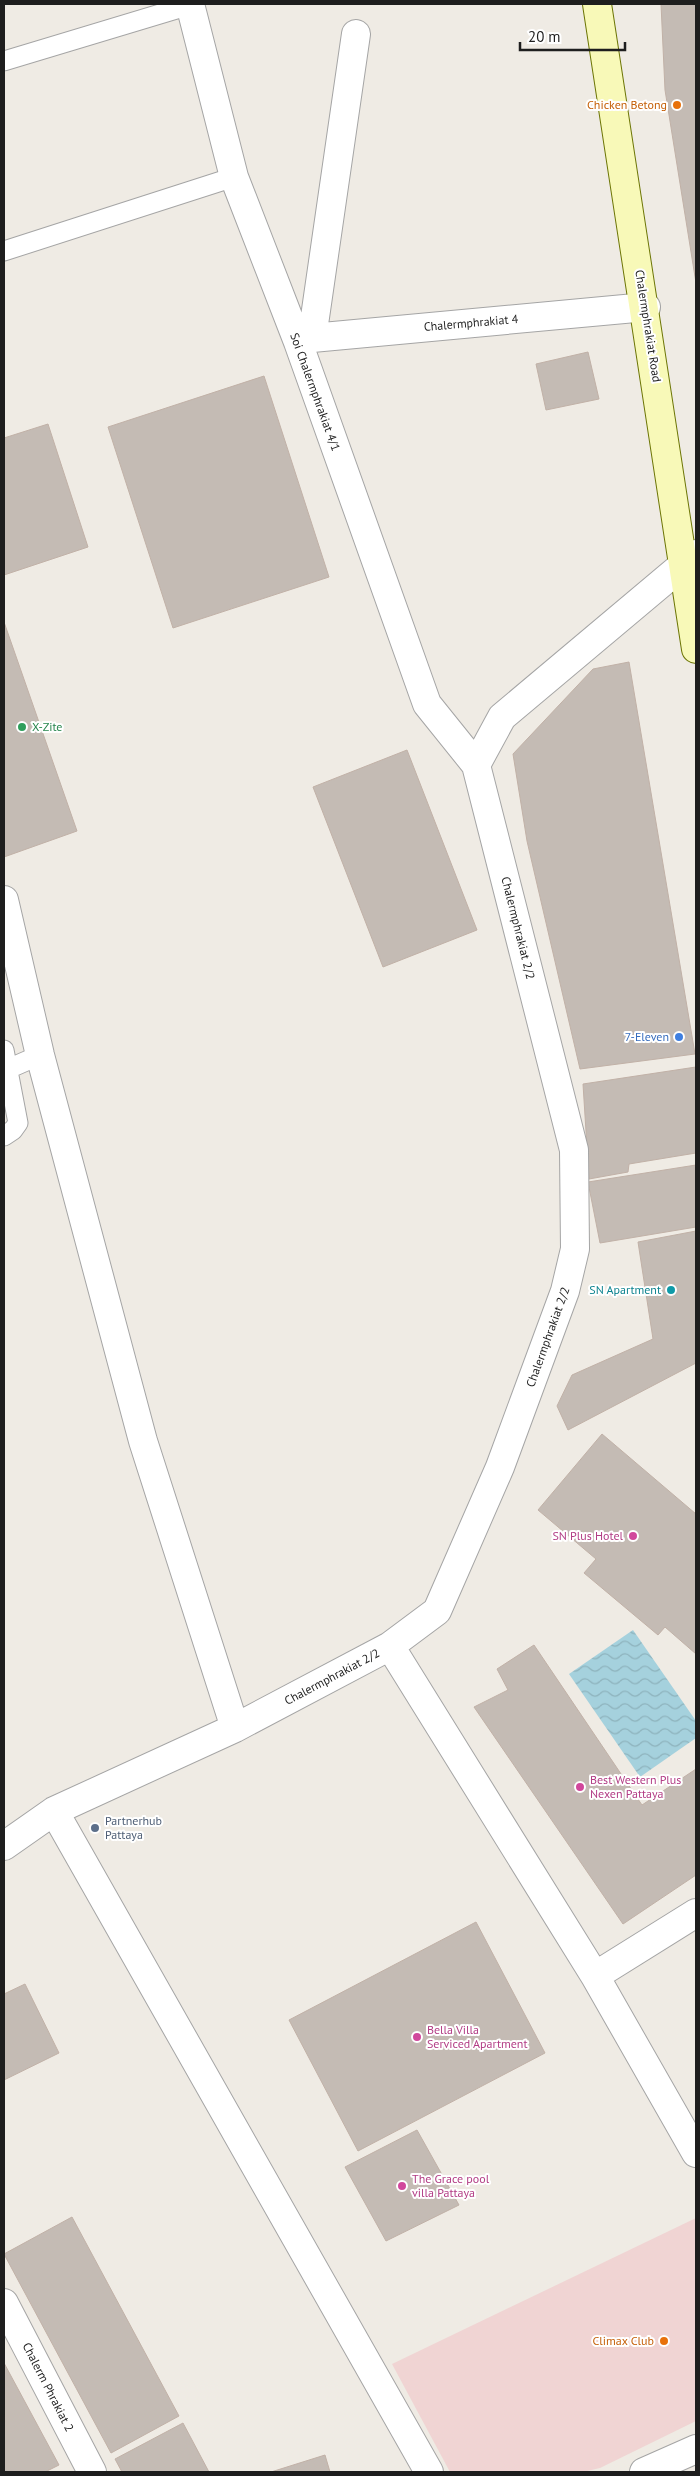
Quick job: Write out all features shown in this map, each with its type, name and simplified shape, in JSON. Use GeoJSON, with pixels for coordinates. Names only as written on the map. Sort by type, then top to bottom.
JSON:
{"type":"FeatureCollection","features":[{"type":"Feature","properties":{"kind":"main road","name":"Chalermphrakiat Road"},"geometry":{"type":"LineString","coordinates":[[597,4],[646,307],[690,559],[696,649]]}},
{"type":"Feature","properties":{"kind":"street","name":"Soi Chalermphrakiat 4/1"},"geometry":{"type":"LineString","coordinates":[[190,4],[234,177],[305,340],[427,704],[476,765]]}},
{"type":"Feature","properties":{"kind":"street"},"geometry":{"type":"LineString","coordinates":[[305,340],[356,34]]}},
{"type":"Feature","properties":{"kind":"street","name":"Chalermphrakiat 4"},"geometry":{"type":"LineString","coordinates":[[305,340],[646,307]]}},
{"type":"Feature","properties":{"kind":"street"},"geometry":{"type":"LineString","coordinates":[[476,765],[502,717],[690,559]]}},
{"type":"Feature","properties":{"kind":"street","name":"Chalermphrakiat 2/2"},"geometry":{"type":"LineString","coordinates":[[4,1846],[54,1812],[235,1728],[390,1646],[437,1611],[500,1467],[565,1291],[575,1249],[574,1150],[476,765]]}},
{"type":"Feature","properties":{"kind":"street"},"geometry":{"type":"LineString","coordinates":[[4,900],[40,1055],[143,1441],[235,1728]]}},
{"type":"Feature","properties":{"kind":"street"},"geometry":{"type":"LineString","coordinates":[[390,1646],[595,1976],[696,2153]]}},
{"type":"Feature","properties":{"kind":"street"},"geometry":{"type":"LineString","coordinates":[[54,1812],[429,2472]]}},
{"type":"Feature","properties":{"kind":"street"},"geometry":{"type":"LineString","coordinates":[[595,1976],[696,1913]]}},
{"type":"Feature","properties":{"kind":"street","name":"Chalerm Phrakiat 2"},"geometry":{"type":"LineString","coordinates":[[4,2303],[92,2472]]}},
{"type":"Feature","properties":{"kind":"street"},"geometry":{"type":"LineString","coordinates":[[644,2472],[696,2449]]}},
{"type":"Feature","properties":{"kind":"lane"},"geometry":{"type":"LineString","coordinates":[[4,61],[190,4]]}},
{"type":"Feature","properties":{"kind":"lane"},"geometry":{"type":"LineString","coordinates":[[4,251],[234,177]]}},
{"type":"Feature","properties":{"kind":"lane"},"geometry":{"type":"LineString","coordinates":[[4,1050],[18,1123],[14,1130],[4,1136]]}},
{"type":"Feature","properties":{"kind":"lane"},"geometry":{"type":"LineString","coordinates":[[8,1069],[40,1055]]}},
{"type":"Feature","properties":{"kind":"shaded area"},"geometry":{"type":"Polygon","coordinates":[[[696,2218],[696,2421],[600,2468],[583,2472],[450,2472],[392,2364],[696,2218]]]}},
{"type":"Feature","properties":{"kind":"water"},"geometry":{"type":"Polygon","coordinates":[[[633,1630],[696,1721],[696,1738],[640,1777],[569,1674],[633,1630]]]}},
{"type":"Feature","properties":{"kind":"building"},"geometry":{"type":"Polygon","coordinates":[[[661,4],[696,4],[696,283],[665,90],[661,4]]]}},
{"type":"Feature","properties":{"kind":"building"},"geometry":{"type":"Polygon","coordinates":[[[588,352],[599,399],[546,410],[536,364],[588,352]]]}},
{"type":"Feature","properties":{"kind":"building"},"geometry":{"type":"Polygon","coordinates":[[[264,376],[329,577],[173,628],[108,427],[264,376]]]}},
{"type":"Feature","properties":{"kind":"building"},"geometry":{"type":"Polygon","coordinates":[[[48,424],[88,547],[4,575],[4,438],[48,424]]]}},
{"type":"Feature","properties":{"kind":"building","name":"X-Zite"},"geometry":{"type":"Polygon","coordinates":[[[4,622],[77,831],[4,857],[4,622]]]}},
{"type":"Feature","properties":{"kind":"building"},"geometry":{"type":"Polygon","coordinates":[[[629,662],[695,1054],[580,1069],[527,841],[513,754],[593,669],[629,662]]]}},
{"type":"Feature","properties":{"kind":"building"},"geometry":{"type":"Polygon","coordinates":[[[407,750],[477,930],[383,967],[313,787],[407,750]]]}},
{"type":"Feature","properties":{"kind":"building"},"geometry":{"type":"Polygon","coordinates":[[[696,1067],[696,1153],[629,1164],[628,1172],[589,1179],[583,1084],[696,1067]]]}},
{"type":"Feature","properties":{"kind":"building"},"geometry":{"type":"Polygon","coordinates":[[[696,1165],[696,1227],[600,1243],[588,1182],[696,1165]]]}},
{"type":"Feature","properties":{"kind":"building","name":"SN Apartment"},"geometry":{"type":"Polygon","coordinates":[[[696,1231],[696,1363],[568,1430],[557,1406],[572,1375],[653,1339],[638,1242],[696,1231]]]}},
{"type":"Feature","properties":{"kind":"building","name":"SN Plus Hotel"},"geometry":{"type":"Polygon","coordinates":[[[602,1434],[696,1514],[696,1654],[665,1627],[658,1635],[584,1573],[596,1559],[538,1510],[602,1434]]]}},
{"type":"Feature","properties":{"kind":"building","name":"Best Western Plus Nexen Pattaya"},"geometry":{"type":"Polygon","coordinates":[[[534,1645],[642,1805],[696,1769],[696,1875],[623,1924],[474,1707],[508,1690],[497,1669],[534,1645]]]}},
{"type":"Feature","properties":{"kind":"building","name":"Bella Villa Serviced Apartment"},"geometry":{"type":"Polygon","coordinates":[[[476,1922],[545,2053],[358,2151],[289,2020],[476,1922]]]}},
{"type":"Feature","properties":{"kind":"building"},"geometry":{"type":"Polygon","coordinates":[[[25,1984],[59,2053],[4,2080],[4,1994],[25,1984]]]}},
{"type":"Feature","properties":{"kind":"building","name":"The Grace pool villa Pattaya"},"geometry":{"type":"Polygon","coordinates":[[[417,2130],[459,2205],[386,2241],[345,2167],[417,2130]]]}},
{"type":"Feature","properties":{"kind":"building"},"geometry":{"type":"Polygon","coordinates":[[[72,2217],[179,2416],[111,2453],[4,2254],[72,2217]]]}},
{"type":"Feature","properties":{"kind":"building"},"geometry":{"type":"Polygon","coordinates":[[[4,2363],[59,2465],[45,2472],[4,2472],[4,2363]]]}},
{"type":"Feature","properties":{"kind":"building"},"geometry":{"type":"Polygon","coordinates":[[[183,2423],[209,2472],[122,2472],[115,2459],[183,2423]]]}},
{"type":"Feature","properties":{"kind":"building"},"geometry":{"type":"Polygon","coordinates":[[[325,2455],[330,2472],[271,2472],[325,2455]]]}},
{"type":"Feature","properties":{"kind":"place","name":"Chicken Betong"},"geometry":{"type":"Point","coordinates":[677,105]}},
{"type":"Feature","properties":{"kind":"place","name":"X-Zite"},"geometry":{"type":"Point","coordinates":[22,727]}},
{"type":"Feature","properties":{"kind":"place","name":"7-Eleven"},"geometry":{"type":"Point","coordinates":[679,1037]}},
{"type":"Feature","properties":{"kind":"place","name":"SN Apartment"},"geometry":{"type":"Point","coordinates":[671,1290]}},
{"type":"Feature","properties":{"kind":"place","name":"SN Plus Hotel"},"geometry":{"type":"Point","coordinates":[633,1536]}},
{"type":"Feature","properties":{"kind":"place","name":"Best Western Plus Nexen Pattaya"},"geometry":{"type":"Point","coordinates":[580,1787]}},
{"type":"Feature","properties":{"kind":"place","name":"Partnerhub Pattaya"},"geometry":{"type":"Point","coordinates":[95,1828]}},
{"type":"Feature","properties":{"kind":"place","name":"Bella Villa Serviced Apartment"},"geometry":{"type":"Point","coordinates":[417,2037]}},
{"type":"Feature","properties":{"kind":"place","name":"The Grace pool villa Pattaya"},"geometry":{"type":"Point","coordinates":[402,2186]}},
{"type":"Feature","properties":{"kind":"place","name":"Climax Club"},"geometry":{"type":"Point","coordinates":[664,2341]}}]}
